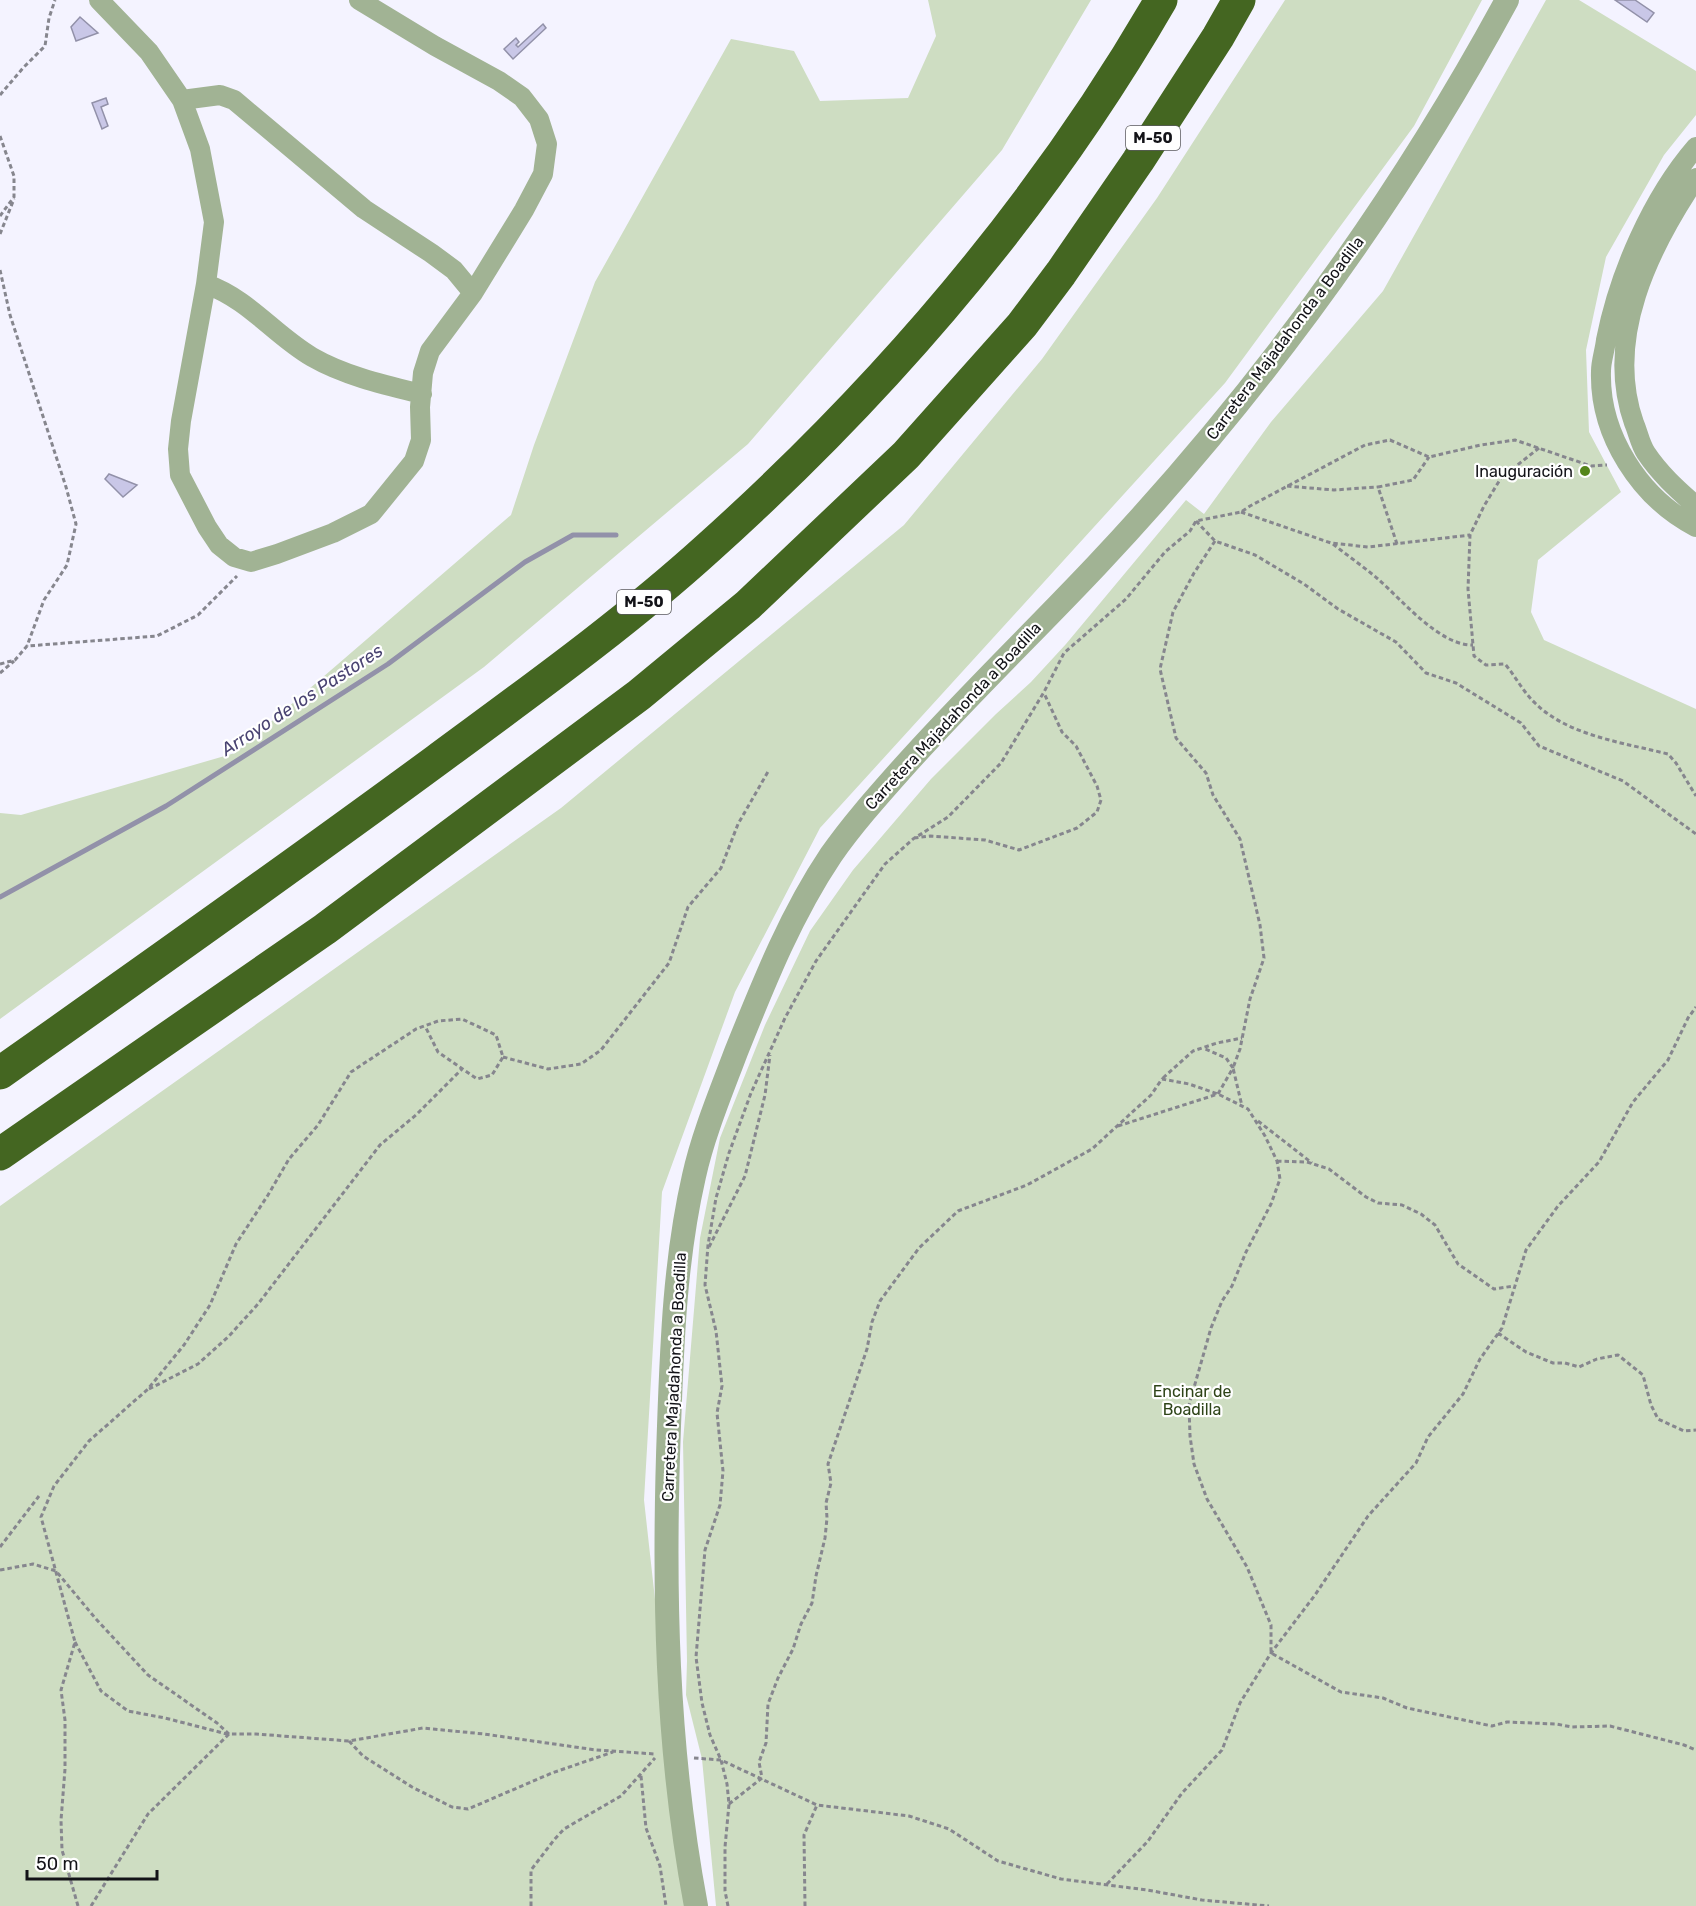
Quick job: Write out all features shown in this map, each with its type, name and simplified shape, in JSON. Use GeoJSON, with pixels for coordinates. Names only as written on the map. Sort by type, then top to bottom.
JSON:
{"type":"FeatureCollection","features":[{"type":"Feature","properties":{"kind":"highway","name":"M-50"},"geometry":{"type":"LineString","coordinates":[[0,1073],[290,868],[588,649],[707,549],[805,458],[924,330],[1038,189],[1099,99],[1161,0]]}},
{"type":"Feature","properties":{"kind":"highway","name":"M-50"},"geometry":{"type":"LineString","coordinates":[[0,1154],[325,929],[639,695],[748,605],[906,455],[1022,325],[1061,273],[1144,152],[1218,37],[1239,0]]}},
{"type":"Feature","properties":{"kind":"highway"},"geometry":{"type":"LineString","coordinates":[[1061,273],[1128,204],[1230,51],[1261,0]]}},
{"type":"Feature","properties":{"kind":"street"},"geometry":{"type":"LineString","coordinates":[[99,0],[149,52],[182,100],[200,149],[214,222],[206,284],[181,421],[178,449],[180,475],[219,545],[234,557],[251,562],[333,533],[371,514],[414,461],[421,440],[420,407],[423,373],[430,351],[473,293],[524,210],[543,174],[547,144],[539,119],[522,97],[499,81],[425,41],[359,0]]}},
{"type":"Feature","properties":{"kind":"street","name":"Carretera Majadahonda a Boadilla"},"geometry":{"type":"LineString","coordinates":[[696,1906],[674,1755],[668,1672],[666,1589],[668,1462],[678,1261],[694,1171],[723,1086],[759,995],[793,920],[828,859],[861,815],[928,739],[1096,566],[1166,490],[1253,385],[1376,219],[1463,80],[1507,0]]}},
{"type":"Feature","properties":{"kind":"street"},"geometry":{"type":"LineString","coordinates":[[182,100],[220,95],[234,100],[364,209],[454,270],[473,293]]}},
{"type":"Feature","properties":{"kind":"street"},"geometry":{"type":"LineString","coordinates":[[1696,147],[1684,160],[1658,201],[1630,259],[1612,310],[1601,371],[1605,415],[1627,465],[1651,494],[1696,526]]}},
{"type":"Feature","properties":{"kind":"street"},"geometry":{"type":"LineString","coordinates":[[1696,178],[1676,209],[1647,267],[1629,316],[1625,370],[1629,408],[1644,451],[1665,479],[1696,506]]}},
{"type":"Feature","properties":{"kind":"street"},"geometry":{"type":"LineString","coordinates":[[206,284],[226,291],[291,343],[314,358],[387,386],[422,394]]}},
{"type":"Feature","properties":{"kind":"path"},"geometry":{"type":"LineString","coordinates":[[0,94],[45,46],[49,18],[55,0]]}},
{"type":"Feature","properties":{"kind":"path"},"geometry":{"type":"LineString","coordinates":[[0,136],[14,176],[14,197],[0,234]]}},
{"type":"Feature","properties":{"kind":"path"},"geometry":{"type":"LineString","coordinates":[[0,216],[14,197]]}},
{"type":"Feature","properties":{"kind":"path"},"geometry":{"type":"LineString","coordinates":[[0,270],[10,315],[76,524],[67,565],[44,600],[27,646],[0,673]]}},
{"type":"Feature","properties":{"kind":"path"},"geometry":{"type":"LineString","coordinates":[[728,1906],[725,1891],[724,1847],[729,1804],[721,1760],[710,1735],[702,1703],[696,1657],[705,1550],[720,1505],[723,1470],[717,1413],[722,1386],[716,1331],[705,1285],[708,1249],[716,1198],[729,1153],[751,1093],[770,1050],[816,961],[885,864],[913,839],[948,818],[1000,763],[1044,692],[1064,653],[1126,599],[1165,552],[1190,531],[1196,521],[1241,512],[1365,445],[1390,440],[1429,457],[1515,440],[1592,466],[1627,465]]}},
{"type":"Feature","properties":{"kind":"path"},"geometry":{"type":"LineString","coordinates":[[1539,448],[1501,478],[1470,535],[1468,589],[1474,656],[1486,665],[1505,664],[1521,688],[1537,706],[1562,721],[1592,736],[1668,754],[1696,796]]}},
{"type":"Feature","properties":{"kind":"path"},"geometry":{"type":"LineString","coordinates":[[1287,486],[1334,490],[1378,488],[1413,480],[1429,457]]}},
{"type":"Feature","properties":{"kind":"path"},"geometry":{"type":"LineString","coordinates":[[1378,488],[1397,544]]}},
{"type":"Feature","properties":{"kind":"path"},"geometry":{"type":"LineString","coordinates":[[1241,512],[1331,543],[1368,547],[1470,535]]}},
{"type":"Feature","properties":{"kind":"path"},"geometry":{"type":"LineString","coordinates":[[1196,521],[1215,541],[1255,555],[1304,584],[1338,609],[1396,642],[1426,673],[1456,683],[1521,723],[1539,746],[1623,781],[1696,834]]}},
{"type":"Feature","properties":{"kind":"path"},"geometry":{"type":"LineString","coordinates":[[1116,1127],[1218,1094],[1233,1068],[1250,999],[1264,958],[1260,926],[1240,839],[1213,795],[1206,773],[1176,738],[1160,669],[1173,612],[1215,541]]}},
{"type":"Feature","properties":{"kind":"path"},"geometry":{"type":"LineString","coordinates":[[1331,543],[1377,578],[1449,640],[1462,646],[1473,645]]}},
{"type":"Feature","properties":{"kind":"path"},"geometry":{"type":"LineString","coordinates":[[27,646],[157,636],[198,615],[251,562]]}},
{"type":"Feature","properties":{"kind":"path"},"geometry":{"type":"LineString","coordinates":[[0,664],[15,660]]}},
{"type":"Feature","properties":{"kind":"path"},"geometry":{"type":"LineString","coordinates":[[913,839],[930,836],[985,840],[1019,850],[1077,828],[1097,812],[1101,800],[1097,786],[1076,746],[1062,732],[1044,692]]}},
{"type":"Feature","properties":{"kind":"path"},"geometry":{"type":"LineString","coordinates":[[503,1056],[548,1069],[581,1064],[601,1050],[669,963],[687,907],[721,868],[738,824],[769,770]]}},
{"type":"Feature","properties":{"kind":"path"},"geometry":{"type":"LineString","coordinates":[[1107,1884],[1148,1841],[1182,1793],[1222,1750],[1240,1703],[1271,1653],[1315,1595],[1368,1516],[1416,1463],[1428,1437],[1463,1394],[1480,1359],[1502,1328],[1526,1250],[1558,1206],[1599,1162],[1633,1102],[1668,1060],[1688,1018],[1696,1007]]}},
{"type":"Feature","properties":{"kind":"path"},"geometry":{"type":"LineString","coordinates":[[425,1026],[438,1052],[477,1079],[492,1075],[503,1056],[496,1035],[462,1019],[438,1021],[416,1029],[351,1072],[318,1125],[289,1159],[236,1244],[210,1305],[184,1344],[148,1389],[89,1442],[54,1486],[41,1517],[75,1642],[101,1691],[128,1711],[228,1734],[350,1741],[423,1728],[614,1751],[658,1754],[621,1796],[564,1829],[554,1840],[531,1870],[531,1906]]}},
{"type":"Feature","properties":{"kind":"path"},"geometry":{"type":"LineString","coordinates":[[762,1778],[759,1762],[768,1725],[768,1704],[812,1603],[825,1538],[826,1503],[831,1484],[828,1464],[867,1349],[872,1322],[880,1301],[919,1248],[958,1211],[1027,1185],[1092,1149],[1151,1095],[1162,1078],[1194,1052],[1242,1038]]}},
{"type":"Feature","properties":{"kind":"path"},"geometry":{"type":"LineString","coordinates":[[1203,1048],[1226,1058],[1233,1068],[1242,1106]]}},
{"type":"Feature","properties":{"kind":"path"},"geometry":{"type":"LineString","coordinates":[[708,1249],[745,1176],[765,1095],[770,1050]]}},
{"type":"Feature","properties":{"kind":"path"},"geometry":{"type":"LineString","coordinates":[[148,1389],[198,1364],[230,1336],[272,1286],[380,1145],[416,1115],[462,1070]]}},
{"type":"Feature","properties":{"kind":"path"},"geometry":{"type":"LineString","coordinates":[[1162,1078],[1189,1083],[1248,1109],[1277,1161],[1280,1179],[1271,1204],[1246,1252],[1232,1286],[1222,1301],[1211,1328],[1189,1405],[1194,1464],[1207,1499],[1247,1567],[1271,1625],[1271,1653]]}},
{"type":"Feature","properties":{"kind":"path"},"geometry":{"type":"LineString","coordinates":[[1254,1118],[1315,1164]]}},
{"type":"Feature","properties":{"kind":"path"},"geometry":{"type":"LineString","coordinates":[[1277,1161],[1307,1162],[1329,1169],[1366,1197],[1378,1203],[1402,1205],[1420,1214],[1435,1225],[1458,1264],[1494,1289],[1515,1286]]}},
{"type":"Feature","properties":{"kind":"path"},"geometry":{"type":"LineString","coordinates":[[1498,1334],[1526,1352],[1553,1363],[1565,1363],[1579,1367],[1597,1359],[1618,1355],[1643,1375],[1651,1405],[1658,1419],[1684,1431],[1696,1430]]}},
{"type":"Feature","properties":{"kind":"path"},"geometry":{"type":"LineString","coordinates":[[0,1547],[39,1496]]}},
{"type":"Feature","properties":{"kind":"path"},"geometry":{"type":"LineString","coordinates":[[0,1570],[33,1564],[56,1570],[96,1619],[148,1676],[217,1723],[228,1734]]}},
{"type":"Feature","properties":{"kind":"path"},"geometry":{"type":"LineString","coordinates":[[75,1642],[61,1690],[65,1720],[65,1768],[61,1820],[62,1850],[78,1906]]}},
{"type":"Feature","properties":{"kind":"path"},"geometry":{"type":"LineString","coordinates":[[1271,1653],[1341,1692],[1383,1698],[1407,1708],[1492,1726],[1507,1722],[1572,1727],[1610,1726],[1675,1742],[1696,1750]]}},
{"type":"Feature","properties":{"kind":"path"},"geometry":{"type":"LineString","coordinates":[[91,1906],[148,1814],[228,1734]]}},
{"type":"Feature","properties":{"kind":"path"},"geometry":{"type":"LineString","coordinates":[[350,1741],[363,1756],[412,1787],[452,1807],[468,1809],[552,1773],[614,1751]]}},
{"type":"Feature","properties":{"kind":"path"},"geometry":{"type":"LineString","coordinates":[[674,1755],[721,1760],[817,1805],[909,1816],[949,1829],[998,1861],[1061,1879],[1107,1884],[1202,1900],[1269,1906]]}},
{"type":"Feature","properties":{"kind":"path"},"geometry":{"type":"LineString","coordinates":[[641,1775],[646,1828],[660,1866],[666,1906]]}},
{"type":"Feature","properties":{"kind":"path"},"geometry":{"type":"LineString","coordinates":[[729,1804],[762,1778]]}},
{"type":"Feature","properties":{"kind":"path"},"geometry":{"type":"LineString","coordinates":[[805,1906],[804,1835],[817,1805]]}},
{"type":"Feature","properties":{"kind":"green space"},"geometry":{"type":"Polygon","coordinates":[[[928,0],[1091,0],[1002,150],[748,444],[484,667],[0,1019],[0,813],[21,815],[235,753],[511,515],[534,445],[595,282],[731,39],[794,51],[820,101],[908,98],[936,36],[928,0]]]}},
{"type":"Feature","properties":{"kind":"green space"},"geometry":{"type":"Polygon","coordinates":[[[1285,0],[1482,0],[1414,126],[1225,383],[820,828],[735,992],[662,1192],[644,1500],[689,1906],[0,1906],[0,1206],[561,808],[904,525],[1042,359],[1157,198],[1285,0]]]}},
{"type":"Feature","properties":{"kind":"green space","name":"Encinar de Boadilla"},"geometry":{"type":"Polygon","coordinates":[[[1546,0],[1579,0],[1696,71],[1696,115],[1664,155],[1606,257],[1586,350],[1589,432],[1621,492],[1538,560],[1531,612],[1544,640],[1696,709],[1696,1906],[716,1906],[702,1759],[686,1695],[683,1442],[700,1238],[720,1138],[765,1025],[810,931],[853,870],[931,779],[1031,682],[1066,644],[1186,500],[1204,514],[1271,422],[1383,291],[1546,0]]]}},
{"type":"Feature","properties":{"kind":"water"},"geometry":{"type":"Polygon","coordinates":[[[1615,0],[1635,0],[1654,13],[1647,22],[1615,0]]]}},
{"type":"Feature","properties":{"kind":"water"},"geometry":{"type":"Polygon","coordinates":[[[80,17],[98,33],[76,41],[71,27],[80,17]]]}},
{"type":"Feature","properties":{"kind":"water"},"geometry":{"type":"Polygon","coordinates":[[[543,24],[546,28],[513,59],[504,49],[516,38],[519,42],[516,45],[518,47],[543,24]]]}},
{"type":"Feature","properties":{"kind":"water"},"geometry":{"type":"Polygon","coordinates":[[[106,98],[108,104],[101,107],[108,126],[102,129],[92,103],[106,98]]]}},
{"type":"Feature","properties":{"kind":"water"},"geometry":{"type":"Polygon","coordinates":[[[109,474],[137,485],[123,497],[105,479],[109,474]]]}},
{"type":"Feature","properties":{"kind":"waterway","name":"Arroyo de los Pastores"},"geometry":{"type":"LineString","coordinates":[[0,897],[166,806],[388,664],[525,562],[573,535],[616,535]]}},
{"type":"Feature","properties":{"kind":"place","name":"Inauguración"},"geometry":{"type":"Point","coordinates":[1585,471]}}]}
